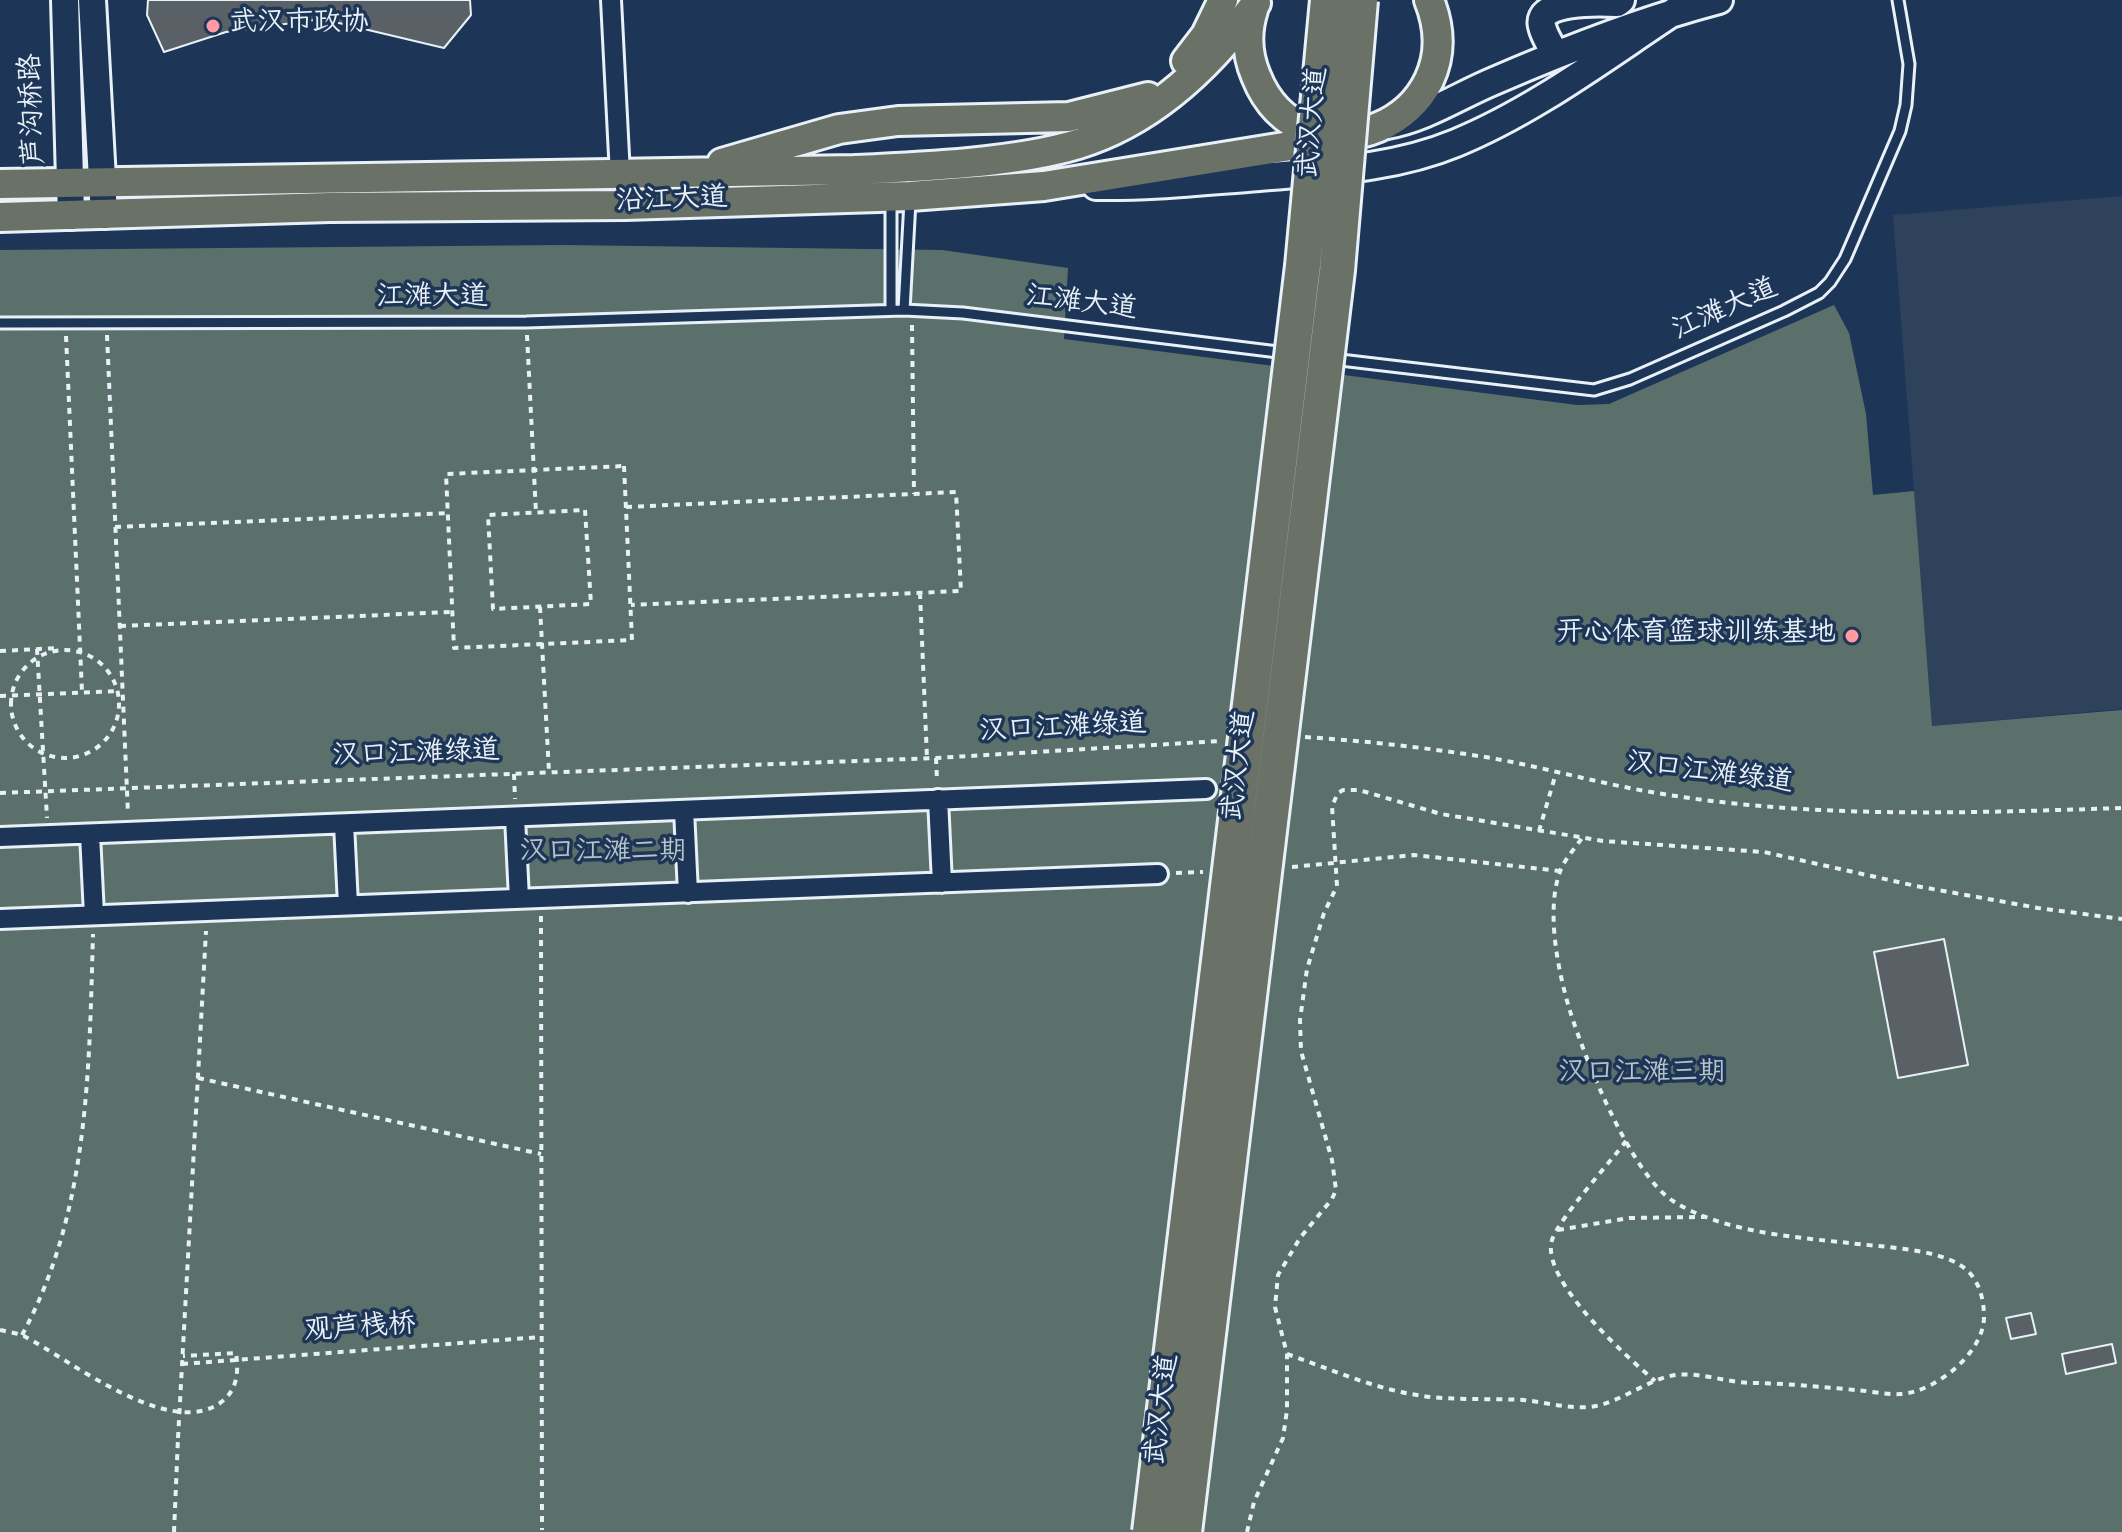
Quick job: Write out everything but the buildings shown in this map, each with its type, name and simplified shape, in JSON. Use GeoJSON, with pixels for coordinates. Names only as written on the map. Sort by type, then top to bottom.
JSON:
{"type":"FeatureCollection","features":[{"type":"Feature","properties":{"kind":"highway","name":"武汉大道"},"geometry":{"type":"LineString","coordinates":[[1150,1532],[1303,266],[1328,0]]}},
{"type":"Feature","properties":{"kind":"highway","name":"武汉大道"},"geometry":{"type":"LineString","coordinates":[[1184,1532],[1337,270],[1360,0]]}},
{"type":"Feature","properties":{"kind":"main road","name":"芦沟桥路"},"geometry":{"type":"LineString","coordinates":[[65,0],[71,216]]}},
{"type":"Feature","properties":{"kind":"main road"},"geometry":{"type":"LineString","coordinates":[[92,0],[104,215]]}},
{"type":"Feature","properties":{"kind":"main road"},"geometry":{"type":"LineString","coordinates":[[1152,96],[1206,35],[1223,0]]}},
{"type":"Feature","properties":{"kind":"main road"},"geometry":{"type":"LineString","coordinates":[[1429,0],[1437,29]]}},
{"type":"Feature","properties":{"kind":"main road"},"geometry":{"type":"LineString","coordinates":[[1387,125],[1407,111],[1423,92],[1436,62],[1440,0]]}},
{"type":"Feature","properties":{"kind":"main road"},"geometry":{"type":"LineString","coordinates":[[1556,55],[1542,27],[1542,18],[1549,9],[1567,0],[1617,3],[1621,0]]}},
{"type":"Feature","properties":{"kind":"main road"},"geometry":{"type":"LineString","coordinates":[[1387,125],[1422,116],[1556,55],[1675,11],[1719,0]]}},
{"type":"Feature","properties":{"kind":"main road","name":"沿江大道"},"geometry":{"type":"LineString","coordinates":[[0,184],[883,169],[1042,152],[1077,144],[1117,127],[1186,83],[1231,35],[1256,1]]}},
{"type":"Feature","properties":{"kind":"main road"},"geometry":{"type":"LineString","coordinates":[[1256,1],[1249,27],[1249,52],[1259,83],[1273,104],[1292,120],[1322,133],[1339,135]]}},
{"type":"Feature","properties":{"kind":"main road"},"geometry":{"type":"LineString","coordinates":[[1044,186],[1164,184],[1389,165],[1456,143],[1510,117],[1675,11]]}},
{"type":"Feature","properties":{"kind":"main road"},"geometry":{"type":"LineString","coordinates":[[686,173],[839,129],[898,121],[1069,117],[1152,96],[1186,83]]}},
{"type":"Feature","properties":{"kind":"main road","name":"沿江大道"},"geometry":{"type":"LineString","coordinates":[[0,217],[330,207],[625,205],[900,197],[1044,186],[1284,147],[1339,135],[1355,135],[1387,125]]}},
{"type":"Feature","properties":{"kind":"street"},"geometry":{"type":"LineString","coordinates":[[611,0],[620,175]]}},
{"type":"Feature","properties":{"kind":"street"},"geometry":{"type":"LineString","coordinates":[[0,837],[1206,789]]}},
{"type":"Feature","properties":{"kind":"street"},"geometry":{"type":"LineString","coordinates":[[938,799],[942,883]]}},
{"type":"Feature","properties":{"kind":"street"},"geometry":{"type":"LineString","coordinates":[[684,810],[688,893]]}},
{"type":"Feature","properties":{"kind":"street"},"geometry":{"type":"LineString","coordinates":[[515,817],[519,899]]}},
{"type":"Feature","properties":{"kind":"street"},"geometry":{"type":"LineString","coordinates":[[344,824],[348,905]]}},
{"type":"Feature","properties":{"kind":"street"},"geometry":{"type":"LineString","coordinates":[[90,834],[94,915]]}},
{"type":"Feature","properties":{"kind":"street"},"geometry":{"type":"LineString","coordinates":[[0,919],[1158,874]]}},
{"type":"Feature","properties":{"kind":"lane","name":"江滩大道"},"geometry":{"type":"LineString","coordinates":[[0,323],[526,322],[908,310],[963,313],[1594,390],[1610,387],[1784,311],[1819,293],[1830,282],[1845,259],[1900,131],[1906,105],[1909,64],[1898,0]]}},
{"type":"Feature","properties":{"kind":"lane"},"geometry":{"type":"LineString","coordinates":[[900,197],[908,310]]}},
{"type":"Feature","properties":{"kind":"lane"},"geometry":{"type":"LineString","coordinates":[[891,310],[900,197]]}},
{"type":"Feature","properties":{"kind":"path"},"geometry":{"type":"LineString","coordinates":[[908,310],[914,494]]}},
{"type":"Feature","properties":{"kind":"path"},"geometry":{"type":"LineString","coordinates":[[65,321],[82,692]]}},
{"type":"Feature","properties":{"kind":"path"},"geometry":{"type":"LineString","coordinates":[[106,322],[120,626],[120,691],[129,832]]}},
{"type":"Feature","properties":{"kind":"path"},"geometry":{"type":"LineString","coordinates":[[526,322],[536,513]]}},
{"type":"Feature","properties":{"kind":"path"},"geometry":{"type":"LineString","coordinates":[[624,466],[626,507],[632,640],[454,648],[446,474],[624,466]]}},
{"type":"Feature","properties":{"kind":"path"},"geometry":{"type":"LineString","coordinates":[[626,507],[956,492],[961,591],[631,605]]}},
{"type":"Feature","properties":{"kind":"path"},"geometry":{"type":"LineString","coordinates":[[585,510],[591,604],[493,609],[488,515],[536,513],[585,510]]}},
{"type":"Feature","properties":{"kind":"path"},"geometry":{"type":"LineString","coordinates":[[115,527],[448,513]]}},
{"type":"Feature","properties":{"kind":"path"},"geometry":{"type":"LineString","coordinates":[[920,593],[927,758]]}},
{"type":"Feature","properties":{"kind":"path"},"geometry":{"type":"LineString","coordinates":[[540,607],[549,772]]}},
{"type":"Feature","properties":{"kind":"path"},"geometry":{"type":"LineString","coordinates":[[120,626],[452,612]]}},
{"type":"Feature","properties":{"kind":"path"},"geometry":{"type":"LineString","coordinates":[[37,649],[48,836]]}},
{"type":"Feature","properties":{"kind":"path"},"geometry":{"type":"LineString","coordinates":[[0,651],[80,650],[104,666],[120,691],[118,714],[114,726],[98,746],[75,757],[43,752],[27,742],[14,719],[12,695],[23,670],[38,658],[56,651],[80,650]]}},
{"type":"Feature","properties":{"kind":"path"},"geometry":{"type":"LineString","coordinates":[[0,696],[120,691]]}},
{"type":"Feature","properties":{"kind":"path","name":"汉口江滩绿道"},"geometry":{"type":"LineString","coordinates":[[1302,737],[1399,745],[1494,759],[1657,793],[1794,808],[1934,814],[2122,808]]}},
{"type":"Feature","properties":{"kind":"path","name":"汉口江滩绿道"},"geometry":{"type":"LineString","coordinates":[[0,793],[927,758],[1228,741]]}},
{"type":"Feature","properties":{"kind":"path"},"geometry":{"type":"LineString","coordinates":[[1539,831],[1556,773]]}},
{"type":"Feature","properties":{"kind":"path"},"geometry":{"type":"LineString","coordinates":[[1247,1532],[1254,1502],[1283,1438],[1287,1410],[1287,1354],[1277,1318],[1275,1292],[1278,1275],[1300,1238],[1336,1190],[1332,1160],[1301,1051],[1300,1020],[1307,969],[1324,913],[1337,886],[1332,806],[1333,798],[1343,790],[1359,790],[1441,814],[1539,831],[1582,838],[1764,852],[1931,889],[2122,919]]}},
{"type":"Feature","properties":{"kind":"path"},"geometry":{"type":"LineString","coordinates":[[1287,1354],[1395,1391],[1422,1396],[1591,1407],[1627,1396],[1655,1381],[1681,1375],[1739,1383],[1776,1383],[1902,1394],[1924,1387],[1951,1371],[1969,1355],[1980,1337],[1984,1325],[1982,1296],[1970,1274],[1955,1263],[1889,1248],[1777,1235],[1707,1217],[1666,1196],[1648,1175],[1626,1141],[1586,1053],[1565,993],[1558,960],[1554,915],[1560,871],[1582,838]]}},
{"type":"Feature","properties":{"kind":"path"},"geometry":{"type":"LineString","coordinates":[[1292,867],[1414,855],[1560,871]]}},
{"type":"Feature","properties":{"kind":"path"},"geometry":{"type":"LineString","coordinates":[[1158,874],[1217,871]]}},
{"type":"Feature","properties":{"kind":"path"},"geometry":{"type":"LineString","coordinates":[[22,1335],[56,1261],[78,1167],[90,1057],[94,915]]}},
{"type":"Feature","properties":{"kind":"path"},"geometry":{"type":"LineString","coordinates":[[541,922],[542,1530]]}},
{"type":"Feature","properties":{"kind":"path"},"geometry":{"type":"LineString","coordinates":[[174,1532],[206,931]]}},
{"type":"Feature","properties":{"kind":"path"},"geometry":{"type":"LineString","coordinates":[[198,1078],[541,1154]]}},
{"type":"Feature","properties":{"kind":"path"},"geometry":{"type":"LineString","coordinates":[[1626,1141],[1556,1230],[1550,1251],[1563,1282],[1592,1320],[1655,1381]]}},
{"type":"Feature","properties":{"kind":"path"},"geometry":{"type":"LineString","coordinates":[[1556,1230],[1616,1219],[1707,1217]]}},
{"type":"Feature","properties":{"kind":"path"},"geometry":{"type":"LineString","coordinates":[[0,1330],[22,1335],[57,1357],[161,1409],[184,1413],[206,1410],[229,1395],[237,1377],[236,1353],[183,1356]]}},
{"type":"Feature","properties":{"kind":"path","name":"观芦栈桥"},"geometry":{"type":"LineString","coordinates":[[182,1364],[541,1337]]}},
{"type":"Feature","properties":{"kind":"shaded area"},"geometry":{"type":"Polygon","coordinates":[[[2122,196],[2122,709],[1932,726],[1893,215],[2122,196]]]}},
{"type":"Feature","properties":{"kind":"green space","name":"汉口江滩二期"},"geometry":{"type":"Polygon","coordinates":[[[563,245],[942,250],[1068,268],[1064,339],[1577,405],[1609,404],[1834,305],[1849,333],[1866,414],[1873,495],[1914,491],[1932,726],[2122,710],[2122,1532],[0,1532],[0,250],[563,245]]]}},
{"type":"Feature","properties":{"kind":"place","name":"武汉市政协"},"geometry":{"type":"Point","coordinates":[213,26]}},
{"type":"Feature","properties":{"kind":"place","name":"开心体育篮球训练基地"},"geometry":{"type":"Point","coordinates":[1852,636]}},
{"type":"Feature","properties":{"kind":"park label","name":"汉口江滩三期"},"geometry":{"type":"Point","coordinates":[1642,1076]}}]}
